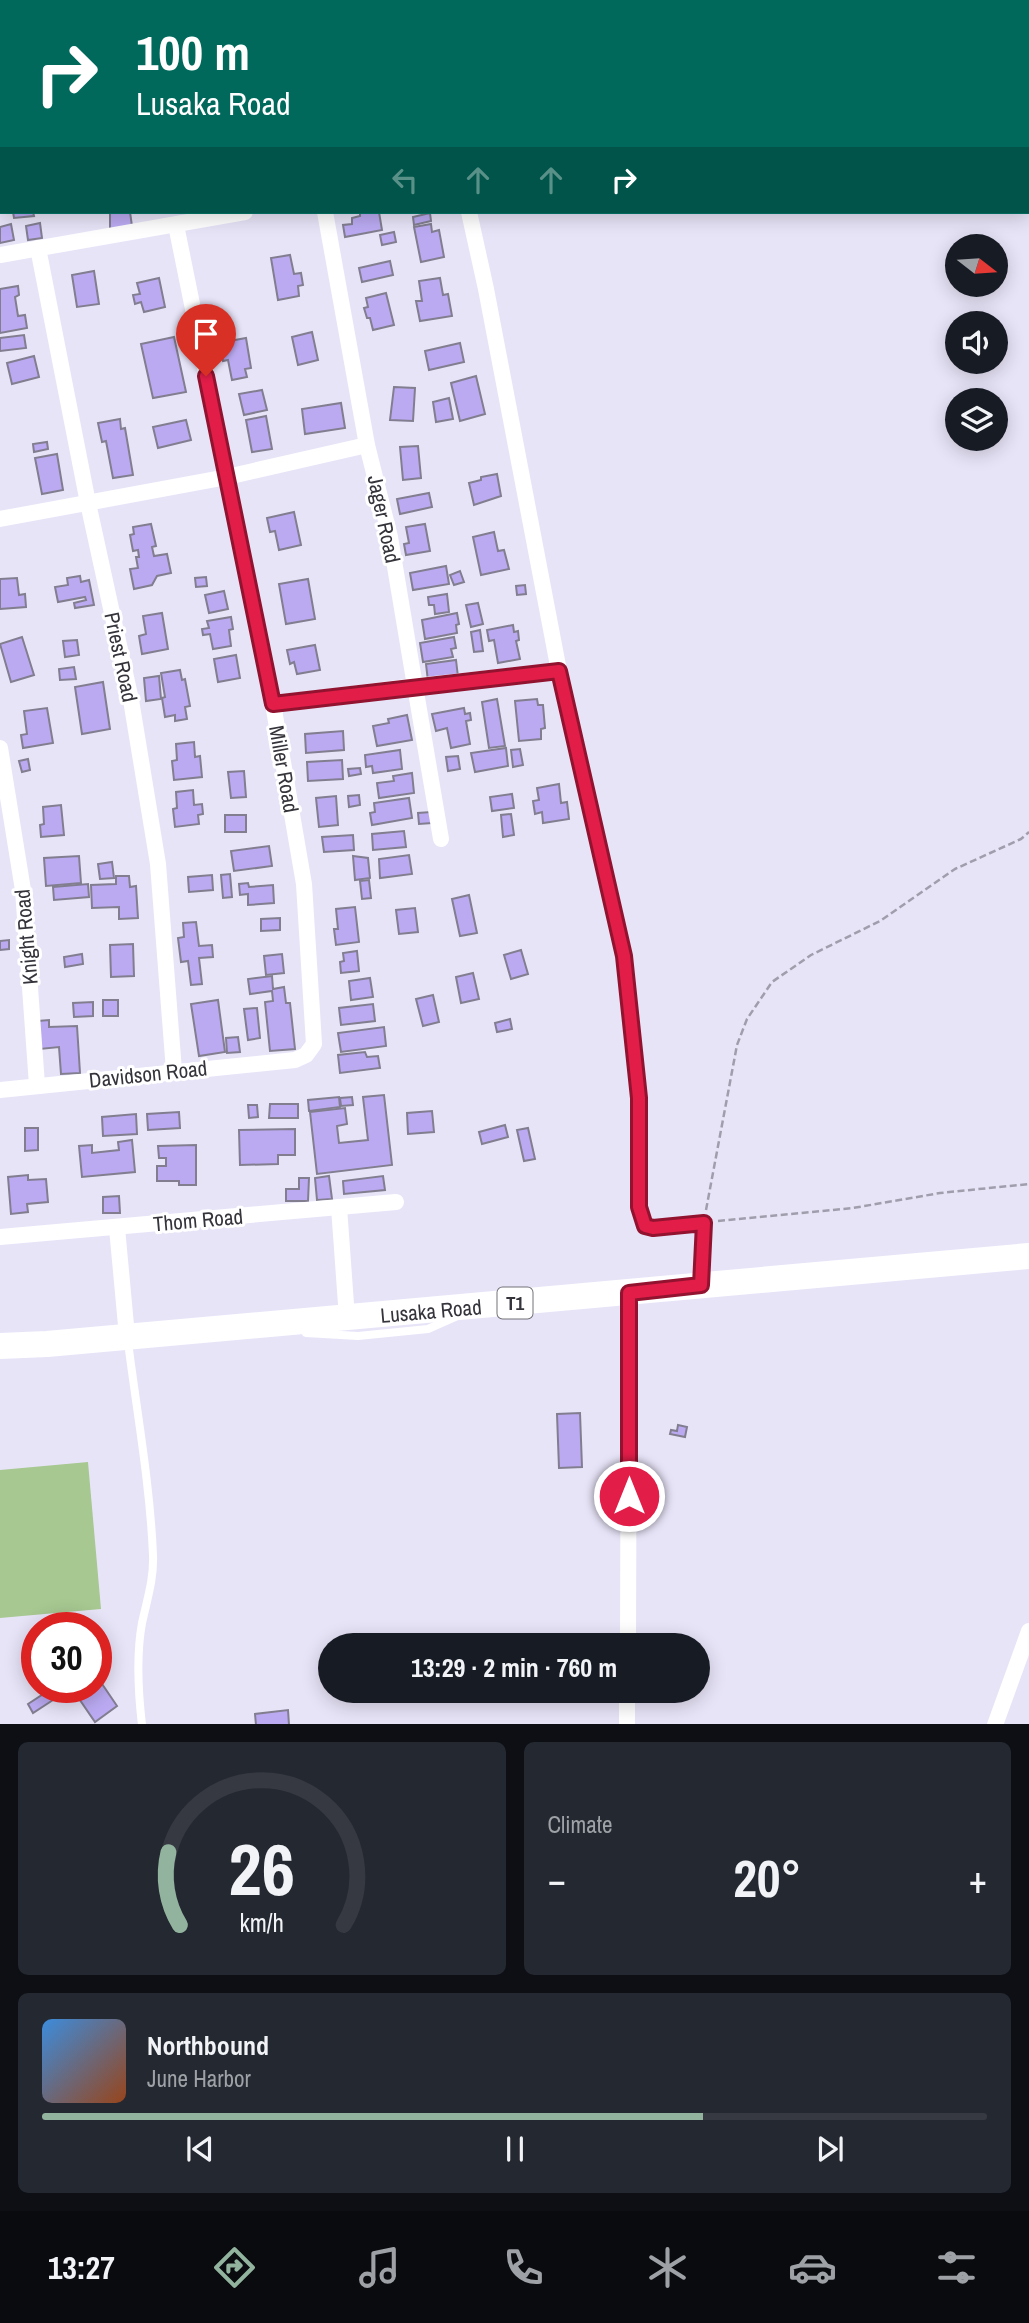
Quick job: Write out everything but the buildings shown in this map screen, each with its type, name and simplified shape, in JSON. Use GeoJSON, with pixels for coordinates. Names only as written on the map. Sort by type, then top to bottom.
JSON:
{"type":"FeatureCollection","features":[{"type":"Feature","properties":{"kind":"highway","name":"Lusaka Road"},"geometry":{"type":"LineString","coordinates":[[0,1346],[239,1328],[1029,1256]]}},
{"type":"Feature","properties":{"kind":"street"},"geometry":{"type":"LineString","coordinates":[[0,256],[234,214]]}},
{"type":"Feature","properties":{"kind":"street","name":"Jager Road"},"geometry":{"type":"LineString","coordinates":[[325,214],[367,445],[390,537],[441,839]]}},
{"type":"Feature","properties":{"kind":"street"},"geometry":{"type":"LineString","coordinates":[[469,214],[559,671],[624,956],[639,1098],[641,1220],[645,1226],[653,1228],[704,1223],[701,1285]]}},
{"type":"Feature","properties":{"kind":"street","name":"Miller Road"},"geometry":{"type":"LineString","coordinates":[[176,225],[273,704],[304,884],[315,1032],[314,1044],[306,1055],[295,1060]]}},
{"type":"Feature","properties":{"kind":"street","name":"Priest Road"},"geometry":{"type":"LineString","coordinates":[[38,248],[88,503],[131,700],[158,864],[174,1071]]}},
{"type":"Feature","properties":{"kind":"street"},"geometry":{"type":"LineString","coordinates":[[0,519],[227,477],[367,445]]}},
{"type":"Feature","properties":{"kind":"street"},"geometry":{"type":"LineString","coordinates":[[273,704],[559,671]]}},
{"type":"Feature","properties":{"kind":"street","name":"Knight Road"},"geometry":{"type":"LineString","coordinates":[[0,748],[23,890],[37,1085]]}},
{"type":"Feature","properties":{"kind":"street","name":"Davidson Road"},"geometry":{"type":"LineString","coordinates":[[0,1090],[295,1060]]}},
{"type":"Feature","properties":{"kind":"street","name":"Thom Road"},"geometry":{"type":"LineString","coordinates":[[0,1237],[396,1202]]}},
{"type":"Feature","properties":{"kind":"street"},"geometry":{"type":"LineString","coordinates":[[339,1207],[347,1318]]}},
{"type":"Feature","properties":{"kind":"street"},"geometry":{"type":"LineString","coordinates":[[117,1228],[127,1336]]}},
{"type":"Feature","properties":{"kind":"street"},"geometry":{"type":"LineString","coordinates":[[628,1633],[629,1293]]}},
{"type":"Feature","properties":{"kind":"street"},"geometry":{"type":"LineString","coordinates":[[995,1724],[1029,1631]]}},
{"type":"Feature","properties":{"kind":"street"},"geometry":{"type":"LineString","coordinates":[[627,1703],[627,1724]]}},
{"type":"Feature","properties":{"kind":"lane"},"geometry":{"type":"LineString","coordinates":[[239,1328],[358,1336],[428,1329],[477,1307]]}},
{"type":"Feature","properties":{"kind":"lane"},"geometry":{"type":"LineString","coordinates":[[0,1335],[47,1344]]}},
{"type":"Feature","properties":{"kind":"lane"},"geometry":{"type":"LineString","coordinates":[[127,1336],[153,1556],[149,1599],[139,1645],[138,1692],[142,1724]]}},
{"type":"Feature","properties":{"kind":"path"},"geometry":{"type":"LineString","coordinates":[[1029,832],[1021,839],[955,869],[880,921],[811,955],[772,982],[747,1019],[737,1045],[704,1223],[852,1208],[940,1193],[1029,1184]]}},
{"type":"Feature","properties":{"kind":"green space"},"geometry":{"type":"Polygon","coordinates":[[[88,1462],[101,1609],[21,1612],[21,1616],[0,1618],[0,1470],[88,1462]]]}},
{"type":"Feature","properties":{"kind":"route"},"geometry":{"type":"LineString","coordinates":[[206,376],[273,704],[559,671],[624,956],[639,1098],[641,1220],[645,1226],[653,1228],[704,1223],[701,1285],[629,1293],[629,1496]]}}]}
